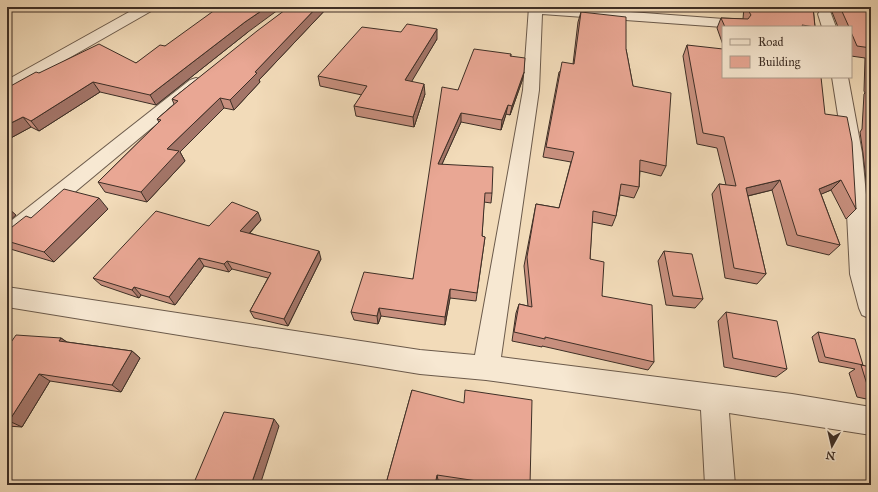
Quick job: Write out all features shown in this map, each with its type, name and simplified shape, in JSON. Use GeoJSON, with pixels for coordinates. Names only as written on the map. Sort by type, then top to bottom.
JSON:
{"type":"FeatureCollection","features":[{"type":"Feature","properties":{"kind":"street"},"geometry":{"type":"LineString","coordinates":[[7,87],[148,7]]}},
{"type":"Feature","properties":{"kind":"street"},"geometry":{"type":"LineString","coordinates":[[486,368],[531,90],[536,8],[737,24]]}},
{"type":"Feature","properties":{"kind":"street"},"geometry":{"type":"LineString","coordinates":[[7,236],[206,74]]}},
{"type":"Feature","properties":{"kind":"street"},"geometry":{"type":"LineString","coordinates":[[840,78],[853,153],[862,274],[871,308]]}},
{"type":"Feature","properties":{"kind":"street"},"geometry":{"type":"LineString","coordinates":[[7,297],[420,362],[486,368],[792,408],[871,420]]}},
{"type":"Feature","properties":{"kind":"street"},"geometry":{"type":"LineString","coordinates":[[714,399],[720,485]]}},
{"type":"Feature","properties":{"kind":"building"},"geometry":{"type":"Polygon","coordinates":[[[219,7],[267,7],[245,22],[150,95],[93,82],[31,121],[23,117],[7,125],[7,88],[36,72],[39,73],[99,44],[136,63],[160,45],[165,46],[219,7]]]}},
{"type":"Feature","properties":{"kind":"building"},"geometry":{"type":"Polygon","coordinates":[[[289,7],[317,7],[255,72],[257,73],[230,100],[220,98],[167,149],[179,151],[141,192],[98,182],[161,120],[157,119],[178,101],[172,99],[289,7]]]}},
{"type":"Feature","properties":{"kind":"building"},"geometry":{"type":"Polygon","coordinates":[[[748,7],[813,7],[815,26],[725,26],[721,18],[748,19],[751,15],[748,7]]]}},
{"type":"Feature","properties":{"kind":"building"},"geometry":{"type":"Polygon","coordinates":[[[840,7],[871,7],[871,48],[857,46],[852,34],[852,26],[849,26],[840,7]]]}},
{"type":"Feature","properties":{"kind":"building"},"geometry":{"type":"Polygon","coordinates":[[[581,12],[626,17],[626,49],[633,86],[671,93],[666,166],[640,160],[639,187],[621,184],[616,216],[593,211],[590,259],[604,262],[602,296],[652,305],[654,362],[545,337],[545,339],[514,332],[519,304],[532,307],[527,257],[536,204],[559,208],[574,152],[546,147],[562,62],[574,64],[581,12]]]}},
{"type":"Feature","properties":{"kind":"building"},"geometry":{"type":"Polygon","coordinates":[[[407,24],[437,29],[405,80],[424,84],[413,117],[354,106],[367,86],[318,76],[362,27],[401,32],[407,24]]]}},
{"type":"Feature","properties":{"kind":"building"},"geometry":{"type":"Polygon","coordinates":[[[687,45],[722,49],[722,78],[821,78],[825,114],[847,117],[852,142],[856,209],[841,180],[819,189],[840,245],[797,235],[780,180],[746,188],[766,274],[734,268],[719,184],[736,186],[724,137],[703,133],[687,45]]]}},
{"type":"Feature","properties":{"kind":"building"},"geometry":{"type":"Polygon","coordinates":[[[474,49],[511,54],[510,56],[525,58],[524,72],[512,106],[508,105],[502,120],[461,113],[438,164],[493,167],[492,193],[485,193],[482,236],[485,237],[477,293],[450,289],[445,317],[379,308],[377,316],[351,312],[364,272],[413,279],[442,87],[458,90],[474,49]]]}},
{"type":"Feature","properties":{"kind":"building"},"geometry":{"type":"Polygon","coordinates":[[[868,122],[871,122],[871,135],[868,122]]]}},
{"type":"Feature","properties":{"kind":"building"},"geometry":{"type":"Polygon","coordinates":[[[64,189],[99,198],[44,252],[7,241],[7,231],[26,216],[31,218],[64,189]]]}},
{"type":"Feature","properties":{"kind":"building"},"geometry":{"type":"Polygon","coordinates":[[[232,202],[258,212],[240,231],[319,251],[284,319],[250,311],[271,273],[227,261],[224,264],[199,258],[169,297],[134,287],[132,290],[93,278],[156,211],[209,226],[232,202]]]}},
{"type":"Feature","properties":{"kind":"building"},"geometry":{"type":"Polygon","coordinates":[[[664,251],[692,254],[703,299],[673,296],[664,251]]]}},
{"type":"Feature","properties":{"kind":"building"},"geometry":{"type":"Polygon","coordinates":[[[726,312],[777,321],[787,369],[733,358],[726,312]]]}},
{"type":"Feature","properties":{"kind":"building"},"geometry":{"type":"Polygon","coordinates":[[[818,332],[855,339],[863,365],[825,357],[818,332]]]}},
{"type":"Feature","properties":{"kind":"building"},"geometry":{"type":"Polygon","coordinates":[[[16,335],[61,338],[59,341],[132,351],[112,385],[39,374],[9,421],[7,421],[7,348],[16,335]]]}},
{"type":"Feature","properties":{"kind":"building"},"geometry":{"type":"Polygon","coordinates":[[[861,365],[871,367],[871,391],[869,391],[861,365]]]}},
{"type":"Feature","properties":{"kind":"building"},"geometry":{"type":"Polygon","coordinates":[[[412,390],[464,403],[465,390],[532,400],[530,485],[504,485],[437,475],[435,485],[407,485],[387,480],[412,390]]]}},
{"type":"Feature","properties":{"kind":"building"},"geometry":{"type":"Polygon","coordinates":[[[224,412],[274,419],[251,485],[193,485],[224,412]]]}}]}
